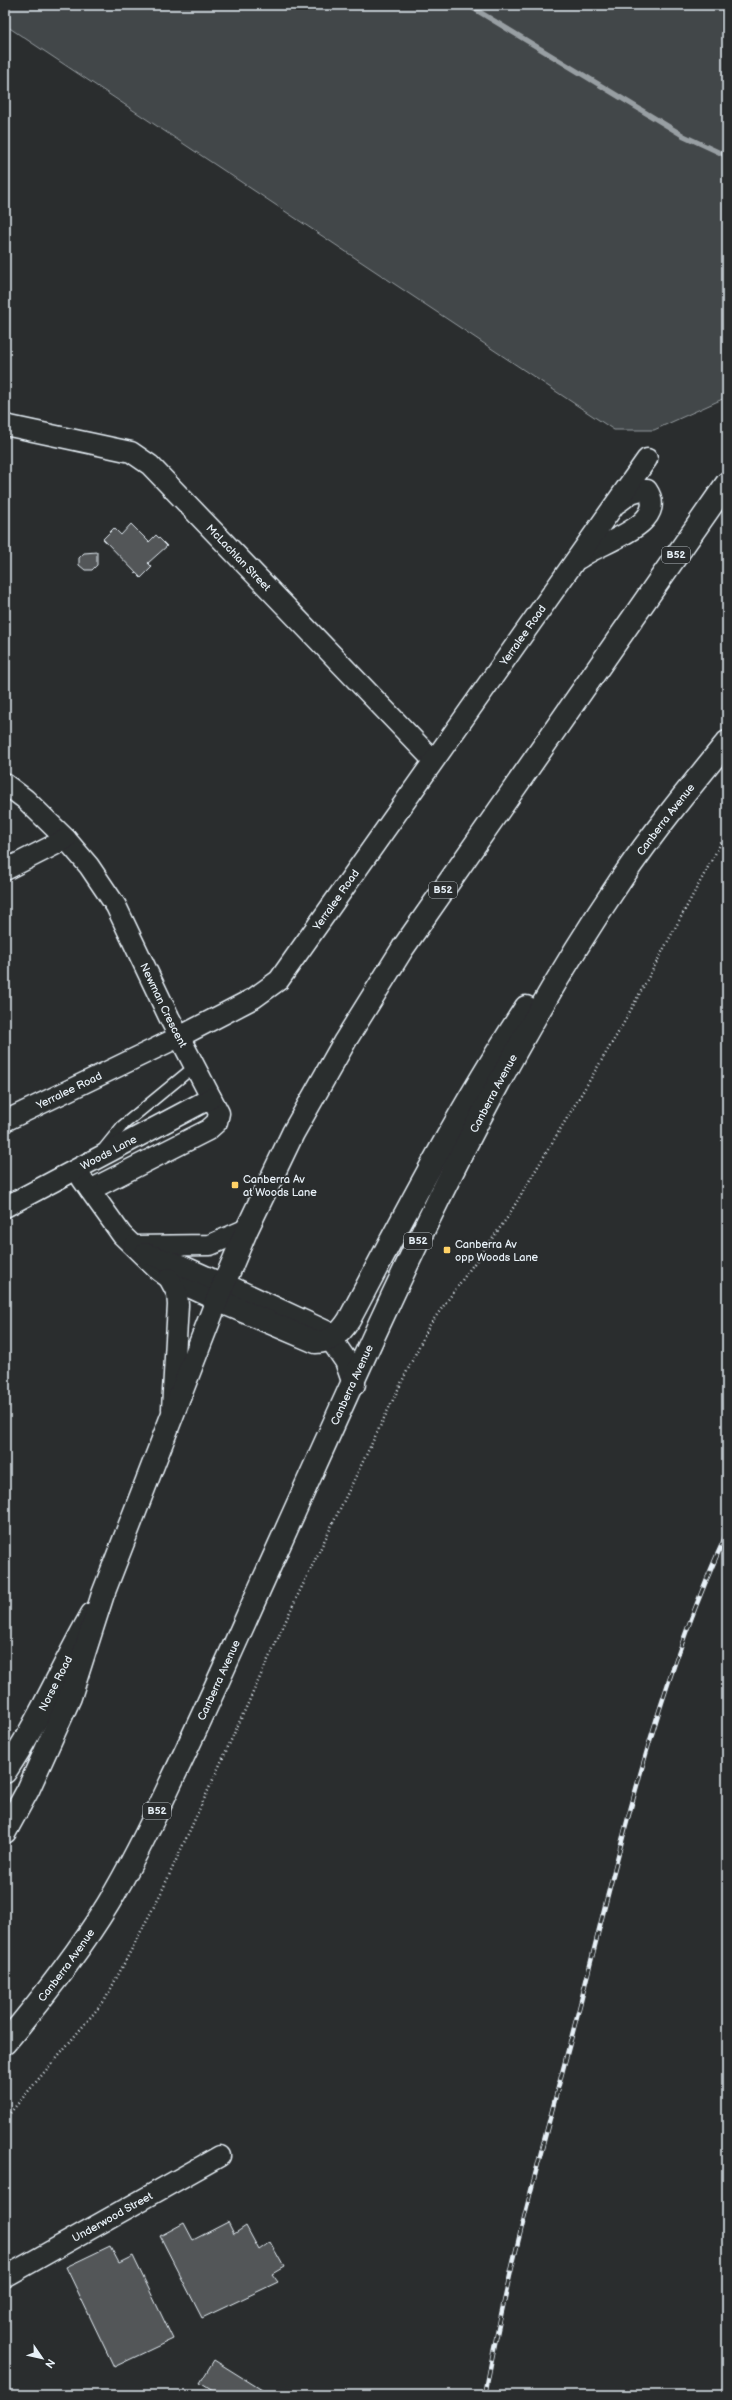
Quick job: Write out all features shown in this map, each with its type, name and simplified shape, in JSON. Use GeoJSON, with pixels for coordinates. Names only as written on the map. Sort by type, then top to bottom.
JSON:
{"type":"FeatureCollection","features":[{"type":"Feature","properties":{"kind":"main road","name":"B52"},"geometry":{"type":"LineString","coordinates":[[5,1832],[28,1790],[70,1697],[103,1594],[220,1292],[247,1229],[293,1133],[345,1041],[403,948],[727,483]]}},
{"type":"Feature","properties":{"kind":"main road","name":"Canberra Avenue"},"geometry":{"type":"LineString","coordinates":[[5,2042],[35,2008],[72,1958],[108,1906],[133,1860],[203,1715],[431,1214],[489,1101],[569,960],[622,877],[727,742]]}},
{"type":"Feature","properties":{"kind":"main road"},"geometry":{"type":"LineString","coordinates":[[332,1338],[341,1331],[349,1320],[439,1151],[502,1043],[566,948],[622,877]]}},
{"type":"Feature","properties":{"kind":"main road"},"geometry":{"type":"LineString","coordinates":[[220,1292],[310,1323],[326,1332],[332,1338],[346,1361],[354,1384]]}},
{"type":"Feature","properties":{"kind":"main road","name":"Norse Road"},"geometry":{"type":"LineString","coordinates":[[5,1772],[25,1742],[50,1697],[69,1653],[103,1594]]}},
{"type":"Feature","properties":{"kind":"street","name":"McLachlan Street"},"geometry":{"type":"LineString","coordinates":[[5,425],[131,452],[150,465],[433,760]]}},
{"type":"Feature","properties":{"kind":"street","name":"Yerralee Road"},"geometry":{"type":"LineString","coordinates":[[5,1121],[181,1036],[254,998],[279,980],[647,459]]}},
{"type":"Feature","properties":{"kind":"street","name":"Yerralee Road"},"geometry":{"type":"LineString","coordinates":[[570,567],[589,553],[629,534],[638,527],[652,507],[652,498],[647,490],[641,490],[631,493],[612,507]]}},
{"type":"Feature","properties":{"kind":"street","name":"Newman Crescent"},"geometry":{"type":"LineString","coordinates":[[5,784],[25,799],[66,839],[89,866],[116,906],[169,1017],[181,1036],[219,1113],[219,1119],[212,1127],[90,1190]]}},
{"type":"Feature","properties":{"kind":"street"},"geometry":{"type":"LineString","coordinates":[[5,870],[66,839]]}},
{"type":"Feature","properties":{"kind":"street","name":"Woods Lane"},"geometry":{"type":"LineString","coordinates":[[5,1207],[211,1098]]}},
{"type":"Feature","properties":{"kind":"street"},"geometry":{"type":"LineString","coordinates":[[75,1169],[110,1219],[137,1249],[169,1278],[176,1293],[178,1305],[172,1417]]}},
{"type":"Feature","properties":{"kind":"street"},"geometry":{"type":"LineString","coordinates":[[137,1249],[210,1245],[247,1229]]}},
{"type":"Feature","properties":{"kind":"street"},"geometry":{"type":"LineString","coordinates":[[137,1249],[183,1266],[220,1292]]}},
{"type":"Feature","properties":{"kind":"street"},"geometry":{"type":"LineString","coordinates":[[169,1278],[220,1292]]}},
{"type":"Feature","properties":{"kind":"street","name":"Underwood Street"},"geometry":{"type":"LineString","coordinates":[[5,2277],[220,2156]]}},
{"type":"Feature","properties":{"kind":"lane"},"geometry":{"type":"LineString","coordinates":[[96,1158],[118,1129],[195,1066]]}},
{"type":"Feature","properties":{"kind":"path"},"geometry":{"type":"LineString","coordinates":[[5,2118],[105,2000],[161,1893],[294,1603],[429,1326],[507,1218],[621,1028],[727,832]]}},
{"type":"Feature","properties":{"kind":"shaded area"},"geometry":{"type":"Polygon","coordinates":[[[5,5],[727,5],[727,397],[654,430],[614,430],[5,25],[5,5]]]}},
{"type":"Feature","properties":{"kind":"building"},"geometry":{"type":"Polygon","coordinates":[[[131,524],[149,542],[156,535],[167,546],[148,563],[152,567],[141,578],[103,539],[114,528],[121,535],[131,524]]]}},
{"type":"Feature","properties":{"kind":"building"},"geometry":{"type":"Polygon","coordinates":[[[97,552],[97,565],[92,570],[85,570],[79,565],[79,558],[84,553],[97,552]]]}},
{"type":"Feature","properties":{"kind":"building"},"geometry":{"type":"Polygon","coordinates":[[[228,2222],[234,2234],[246,2226],[259,2250],[270,2242],[284,2267],[272,2274],[278,2282],[202,2318],[160,2236],[184,2223],[193,2240],[228,2222]]]}},
{"type":"Feature","properties":{"kind":"building"},"geometry":{"type":"Polygon","coordinates":[[[110,2246],[119,2263],[133,2256],[173,2339],[114,2367],[66,2267],[110,2246]]]}},
{"type":"Feature","properties":{"kind":"building"},"geometry":{"type":"Polygon","coordinates":[[[214,2360],[270,2395],[219,2395],[200,2383],[214,2360]]]}},
{"type":"Feature","properties":{"kind":"waterway"},"geometry":{"type":"LineString","coordinates":[[468,5],[684,136],[727,156]]}},
{"type":"Feature","properties":{"kind":"railway"},"geometry":{"type":"LineString","coordinates":[[485,2395],[505,2296],[529,2197],[643,1764],[681,1647],[703,1589],[727,1533]]}},
{"type":"Feature","properties":{"kind":"place","name":"Canberra Av at Woods Lane"},"geometry":{"type":"Point","coordinates":[235,1185]}},
{"type":"Feature","properties":{"kind":"place","name":"Canberra Av opp Woods Lane"},"geometry":{"type":"Point","coordinates":[447,1250]}}]}
